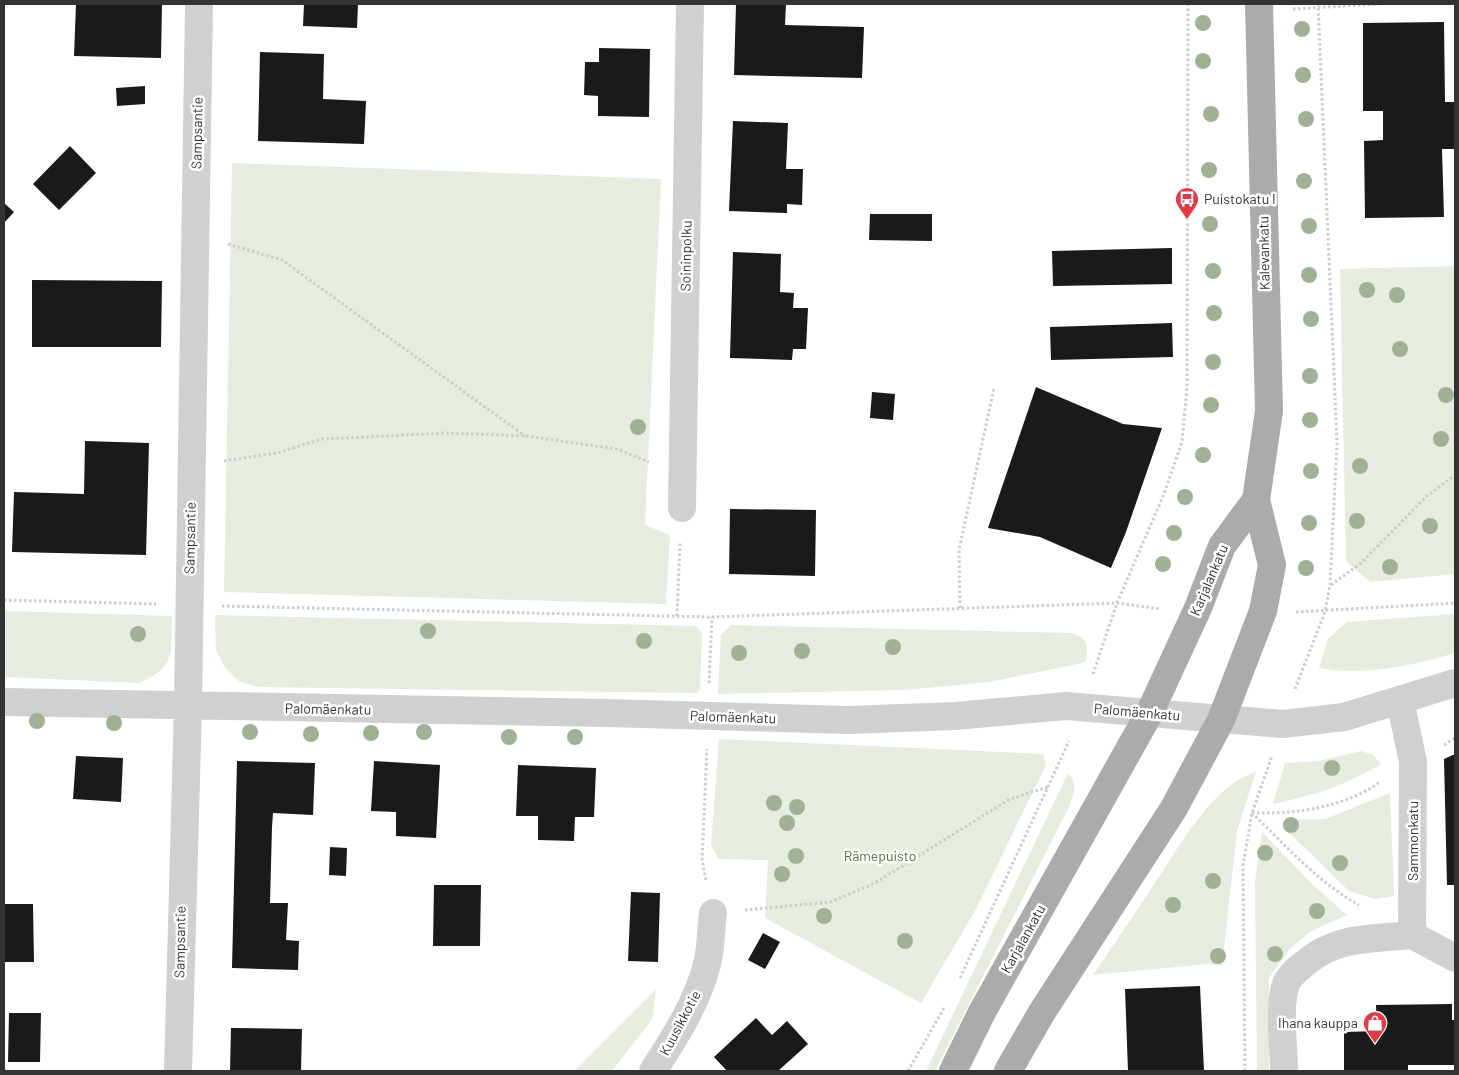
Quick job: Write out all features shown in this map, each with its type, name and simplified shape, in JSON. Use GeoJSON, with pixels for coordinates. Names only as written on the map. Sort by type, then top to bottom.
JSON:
{"type":"FeatureCollection","features":[{"type":"Feature","properties":{"kind":"main road","name":"Kalevankatu"},"geometry":{"type":"LineString","coordinates":[[1256,500],[1270,411],[1259,8]]}},
{"type":"Feature","properties":{"kind":"main road","name":"Karjalankatu"},"geometry":{"type":"LineString","coordinates":[[953,1071],[982,1012],[1150,712],[1198,608],[1222,546],[1256,500]]}},
{"type":"Feature","properties":{"kind":"main road"},"geometry":{"type":"LineString","coordinates":[[1008,1071],[1042,1012],[1174,808],[1220,720],[1263,611],[1272,565],[1256,500]]}},
{"type":"Feature","properties":{"kind":"street","name":"Sampsantie"},"geometry":{"type":"LineString","coordinates":[[178,1071],[188,705],[199,4]]}},
{"type":"Feature","properties":{"kind":"street","name":"Soininpolku"},"geometry":{"type":"LineString","coordinates":[[682,508],[690,4]]}},
{"type":"Feature","properties":{"kind":"street","name":"Palomäenkatu"},"geometry":{"type":"LineString","coordinates":[[4,702],[848,720],[955,716],[1066,706],[1150,712],[1220,720],[1298,724],[1344,717],[1455,683]]}},
{"type":"Feature","properties":{"kind":"street","name":"Sammonkatu"},"geometry":{"type":"LineString","coordinates":[[1400,700],[1413,762],[1412,935]]}},
{"type":"Feature","properties":{"kind":"street","name":"Kuusikkotie"},"geometry":{"type":"LineString","coordinates":[[653,1071],[675,1036],[698,992],[708,959],[713,913]]}},
{"type":"Feature","properties":{"kind":"street"},"geometry":{"type":"LineString","coordinates":[[1284,1071],[1283,1002],[1287,982],[1298,968],[1316,953],[1341,942],[1412,935],[1455,958]]}},
{"type":"Feature","properties":{"kind":"path"},"geometry":{"type":"LineString","coordinates":[[1098,662],[1117,603],[1164,494],[1182,442],[1187,388],[1188,4]]}},
{"type":"Feature","properties":{"kind":"path"},"geometry":{"type":"LineString","coordinates":[[1259,8],[1380,4]]}},
{"type":"Feature","properties":{"kind":"path"},"geometry":{"type":"LineString","coordinates":[[1303,668],[1325,612],[1330,585],[1336,443],[1318,6]]}},
{"type":"Feature","properties":{"kind":"path"},"geometry":{"type":"LineString","coordinates":[[195,234],[282,260],[526,436]]}},
{"type":"Feature","properties":{"kind":"path"},"geometry":{"type":"LineString","coordinates":[[960,608],[959,550],[994,388]]}},
{"type":"Feature","properties":{"kind":"path"},"geometry":{"type":"LineString","coordinates":[[191,466],[277,453],[322,439],[447,433],[526,436],[617,449],[682,474]]}},
{"type":"Feature","properties":{"kind":"path"},"geometry":{"type":"LineString","coordinates":[[1330,585],[1361,563],[1426,497],[1455,475]]}},
{"type":"Feature","properties":{"kind":"path"},"geometry":{"type":"LineString","coordinates":[[677,616],[682,508]]}},
{"type":"Feature","properties":{"kind":"path"},"geometry":{"type":"LineString","coordinates":[[4,600],[159,604]]}},
{"type":"Feature","properties":{"kind":"path"},"geometry":{"type":"LineString","coordinates":[[215,606],[712,618],[1117,603],[1162,609]]}},
{"type":"Feature","properties":{"kind":"path"},"geometry":{"type":"LineString","coordinates":[[1292,612],[1325,612],[1455,603]]}},
{"type":"Feature","properties":{"kind":"path"},"geometry":{"type":"LineString","coordinates":[[709,687],[712,618]]}},
{"type":"Feature","properties":{"kind":"path"},"geometry":{"type":"LineString","coordinates":[[707,747],[702,860],[713,913],[830,902],[875,883],[1010,799],[1049,786]]}},
{"type":"Feature","properties":{"kind":"path"},"geometry":{"type":"LineString","coordinates":[[957,984],[1063,758]]}},
{"type":"Feature","properties":{"kind":"path"},"geometry":{"type":"LineString","coordinates":[[1246,1071],[1243,865],[1252,813],[1270,764]]}},
{"type":"Feature","properties":{"kind":"path"},"geometry":{"type":"LineString","coordinates":[[1252,813],[1282,814],[1314,809],[1367,791],[1382,781]]}},
{"type":"Feature","properties":{"kind":"path"},"geometry":{"type":"LineString","coordinates":[[1252,813],[1300,859],[1349,900],[1364,908]]}},
{"type":"Feature","properties":{"kind":"path"},"geometry":{"type":"LineString","coordinates":[[908,1071],[947,1002]]}},
{"type":"Feature","properties":{"kind":"green space"},"geometry":{"type":"Polygon","coordinates":[[[232,163],[661,179],[645,525],[670,535],[666,604],[224,592],[232,163]]]}},
{"type":"Feature","properties":{"kind":"green space"},"geometry":{"type":"Polygon","coordinates":[[[1455,266],[1455,574],[1370,582],[1346,561],[1340,269],[1455,266]]]}},
{"type":"Feature","properties":{"kind":"green space"},"geometry":{"type":"Polygon","coordinates":[[[4,611],[172,616],[170,657],[160,670],[140,683],[4,677],[4,611]]]}},
{"type":"Feature","properties":{"kind":"green space"},"geometry":{"type":"Polygon","coordinates":[[[1455,614],[1455,653],[1405,666],[1370,670],[1353,671],[1319,668],[1328,639],[1347,622],[1455,614]]]}},
{"type":"Feature","properties":{"kind":"green space"},"geometry":{"type":"Polygon","coordinates":[[[215,615],[696,626],[702,634],[700,689],[697,693],[259,687],[238,681],[224,666],[216,651],[215,615]]]}},
{"type":"Feature","properties":{"kind":"green space"},"geometry":{"type":"Polygon","coordinates":[[[731,625],[1070,633],[1086,642],[1087,655],[1086,661],[1078,664],[989,682],[904,690],[718,694],[721,635],[731,625]]]}},
{"type":"Feature","properties":{"kind":"green space","name":"Rämepuisto"},"geometry":{"type":"Polygon","coordinates":[[[719,739],[1043,754],[1046,765],[976,909],[921,1003],[765,918],[768,860],[719,859],[711,845],[719,739]]]}},
{"type":"Feature","properties":{"kind":"green space"},"geometry":{"type":"Polygon","coordinates":[[[1361,751],[1373,755],[1381,764],[1329,789],[1273,804],[1285,763],[1318,761],[1361,751]]]}},
{"type":"Feature","properties":{"kind":"green space"},"geometry":{"type":"Polygon","coordinates":[[[1256,772],[1237,831],[1222,966],[1206,964],[1093,975],[1197,820],[1224,790],[1240,779],[1256,772]]]}},
{"type":"Feature","properties":{"kind":"green space"},"geometry":{"type":"Polygon","coordinates":[[[1068,773],[1074,786],[1068,809],[935,1071],[926,1071],[1068,773]]]}},
{"type":"Feature","properties":{"kind":"green space"},"geometry":{"type":"Polygon","coordinates":[[[1390,793],[1394,896],[1376,899],[1349,891],[1283,827],[1285,820],[1325,819],[1390,793]]]}},
{"type":"Feature","properties":{"kind":"green space"},"geometry":{"type":"Polygon","coordinates":[[[1262,832],[1312,884],[1347,915],[1311,931],[1290,949],[1269,978],[1269,1071],[1257,1071],[1255,882],[1262,832]]]}},
{"type":"Feature","properties":{"kind":"green space"},"geometry":{"type":"Polygon","coordinates":[[[656,989],[653,1018],[612,1071],[574,1071],[656,989]]]}},
{"type":"Feature","properties":{"kind":"building"},"geometry":{"type":"Polygon","coordinates":[[[76,4],[162,4],[161,58],[74,56],[76,4]]]}},
{"type":"Feature","properties":{"kind":"building"},"geometry":{"type":"Polygon","coordinates":[[[304,4],[358,4],[357,28],[303,26],[304,4]]]}},
{"type":"Feature","properties":{"kind":"building"},"geometry":{"type":"Polygon","coordinates":[[[736,4],[786,4],[785,25],[864,27],[862,78],[734,75],[736,4]]]}},
{"type":"Feature","properties":{"kind":"building"},"geometry":{"type":"Polygon","coordinates":[[[1444,22],[1445,102],[1455,102],[1455,149],[1442,149],[1444,217],[1365,218],[1364,141],[1383,140],[1383,111],[1363,111],[1363,23],[1444,22]]]}},
{"type":"Feature","properties":{"kind":"building"},"geometry":{"type":"Polygon","coordinates":[[[599,48],[650,49],[649,117],[598,116],[598,96],[584,95],[585,62],[599,62],[599,48]]]}},
{"type":"Feature","properties":{"kind":"building"},"geometry":{"type":"Polygon","coordinates":[[[260,52],[324,54],[323,99],[366,101],[364,144],[258,141],[260,52]]]}},
{"type":"Feature","properties":{"kind":"building"},"geometry":{"type":"Polygon","coordinates":[[[145,86],[145,104],[117,106],[116,88],[145,86]]]}},
{"type":"Feature","properties":{"kind":"building"},"geometry":{"type":"Polygon","coordinates":[[[733,121],[788,123],[786,169],[803,169],[802,205],[787,204],[787,213],[729,211],[733,121]]]}},
{"type":"Feature","properties":{"kind":"building"},"geometry":{"type":"Polygon","coordinates":[[[70,146],[96,173],[59,210],[33,184],[70,146]]]}},
{"type":"Feature","properties":{"kind":"building"},"geometry":{"type":"Polygon","coordinates":[[[4,203],[14,212],[4,223],[4,203]]]}},
{"type":"Feature","properties":{"kind":"building"},"geometry":{"type":"Polygon","coordinates":[[[870,214],[932,214],[932,241],[869,240],[870,214]]]}},
{"type":"Feature","properties":{"kind":"building"},"geometry":{"type":"Polygon","coordinates":[[[1172,248],[1172,284],[1053,286],[1052,251],[1172,248]]]}},
{"type":"Feature","properties":{"kind":"building"},"geometry":{"type":"Polygon","coordinates":[[[733,252],[781,254],[780,292],[794,293],[793,308],[808,308],[806,349],[793,349],[792,360],[730,358],[733,252]]]}},
{"type":"Feature","properties":{"kind":"building"},"geometry":{"type":"Polygon","coordinates":[[[32,280],[162,281],[161,347],[32,347],[32,280]]]}},
{"type":"Feature","properties":{"kind":"building"},"geometry":{"type":"Polygon","coordinates":[[[1172,323],[1173,357],[1051,360],[1050,327],[1172,323]]]}},
{"type":"Feature","properties":{"kind":"building"},"geometry":{"type":"Polygon","coordinates":[[[1036,387],[1123,424],[1162,428],[1126,532],[1111,568],[1040,537],[988,528],[1036,387]]]}},
{"type":"Feature","properties":{"kind":"building"},"geometry":{"type":"Polygon","coordinates":[[[872,392],[895,394],[893,420],[870,418],[872,392]]]}},
{"type":"Feature","properties":{"kind":"building"},"geometry":{"type":"Polygon","coordinates":[[[85,441],[149,443],[146,555],[12,552],[14,492],[84,494],[85,441]]]}},
{"type":"Feature","properties":{"kind":"building"},"geometry":{"type":"Polygon","coordinates":[[[730,509],[816,510],[815,576],[729,574],[730,509]]]}},
{"type":"Feature","properties":{"kind":"building"},"geometry":{"type":"Polygon","coordinates":[[[1455,754],[1455,885],[1447,885],[1444,759],[1455,754]]]}},
{"type":"Feature","properties":{"kind":"building"},"geometry":{"type":"Polygon","coordinates":[[[76,756],[123,758],[121,802],[73,799],[76,756]]]}},
{"type":"Feature","properties":{"kind":"building"},"geometry":{"type":"Polygon","coordinates":[[[237,761],[315,763],[313,815],[273,813],[270,903],[288,903],[286,940],[299,941],[298,970],[232,968],[237,761]]]}},
{"type":"Feature","properties":{"kind":"building"},"geometry":{"type":"Polygon","coordinates":[[[374,761],[440,765],[436,838],[396,836],[396,812],[371,811],[374,761]]]}},
{"type":"Feature","properties":{"kind":"building"},"geometry":{"type":"Polygon","coordinates":[[[518,765],[596,768],[594,817],[575,817],[574,841],[538,840],[538,816],[516,816],[518,765]]]}},
{"type":"Feature","properties":{"kind":"building"},"geometry":{"type":"Polygon","coordinates":[[[330,847],[347,848],[346,876],[329,875],[330,847]]]}},
{"type":"Feature","properties":{"kind":"building"},"geometry":{"type":"Polygon","coordinates":[[[434,885],[481,885],[480,946],[433,946],[434,885]]]}},
{"type":"Feature","properties":{"kind":"building"},"geometry":{"type":"Polygon","coordinates":[[[631,892],[660,893],[658,962],[628,961],[631,892]]]}},
{"type":"Feature","properties":{"kind":"building"},"geometry":{"type":"Polygon","coordinates":[[[4,904],[33,904],[34,962],[4,962],[4,904]]]}},
{"type":"Feature","properties":{"kind":"building"},"geometry":{"type":"Polygon","coordinates":[[[763,933],[780,942],[765,969],[748,960],[763,933]]]}},
{"type":"Feature","properties":{"kind":"building"},"geometry":{"type":"Polygon","coordinates":[[[1200,986],[1204,1071],[1128,1071],[1125,989],[1200,986]]]}},
{"type":"Feature","properties":{"kind":"building"},"geometry":{"type":"Polygon","coordinates":[[[1452,1004],[1452,1020],[1455,1020],[1455,1065],[1408,1065],[1408,1071],[1344,1071],[1344,1032],[1377,1031],[1376,1005],[1452,1004]]]}},
{"type":"Feature","properties":{"kind":"building"},"geometry":{"type":"Polygon","coordinates":[[[9,1013],[41,1013],[40,1062],[8,1062],[9,1013]]]}},
{"type":"Feature","properties":{"kind":"building"},"geometry":{"type":"Polygon","coordinates":[[[756,1018],[772,1035],[787,1021],[808,1044],[778,1071],[727,1071],[714,1057],[756,1018]]]}},
{"type":"Feature","properties":{"kind":"building"},"geometry":{"type":"Polygon","coordinates":[[[231,1028],[302,1029],[301,1071],[230,1071],[231,1028]]]}},
{"type":"Feature","properties":{"kind":"place","name":"Puistokatu I"},"geometry":{"type":"Point","coordinates":[1187,220]}},
{"type":"Feature","properties":{"kind":"place","name":"Ihana kauppa"},"geometry":{"type":"Point","coordinates":[1375,1044]}}]}
